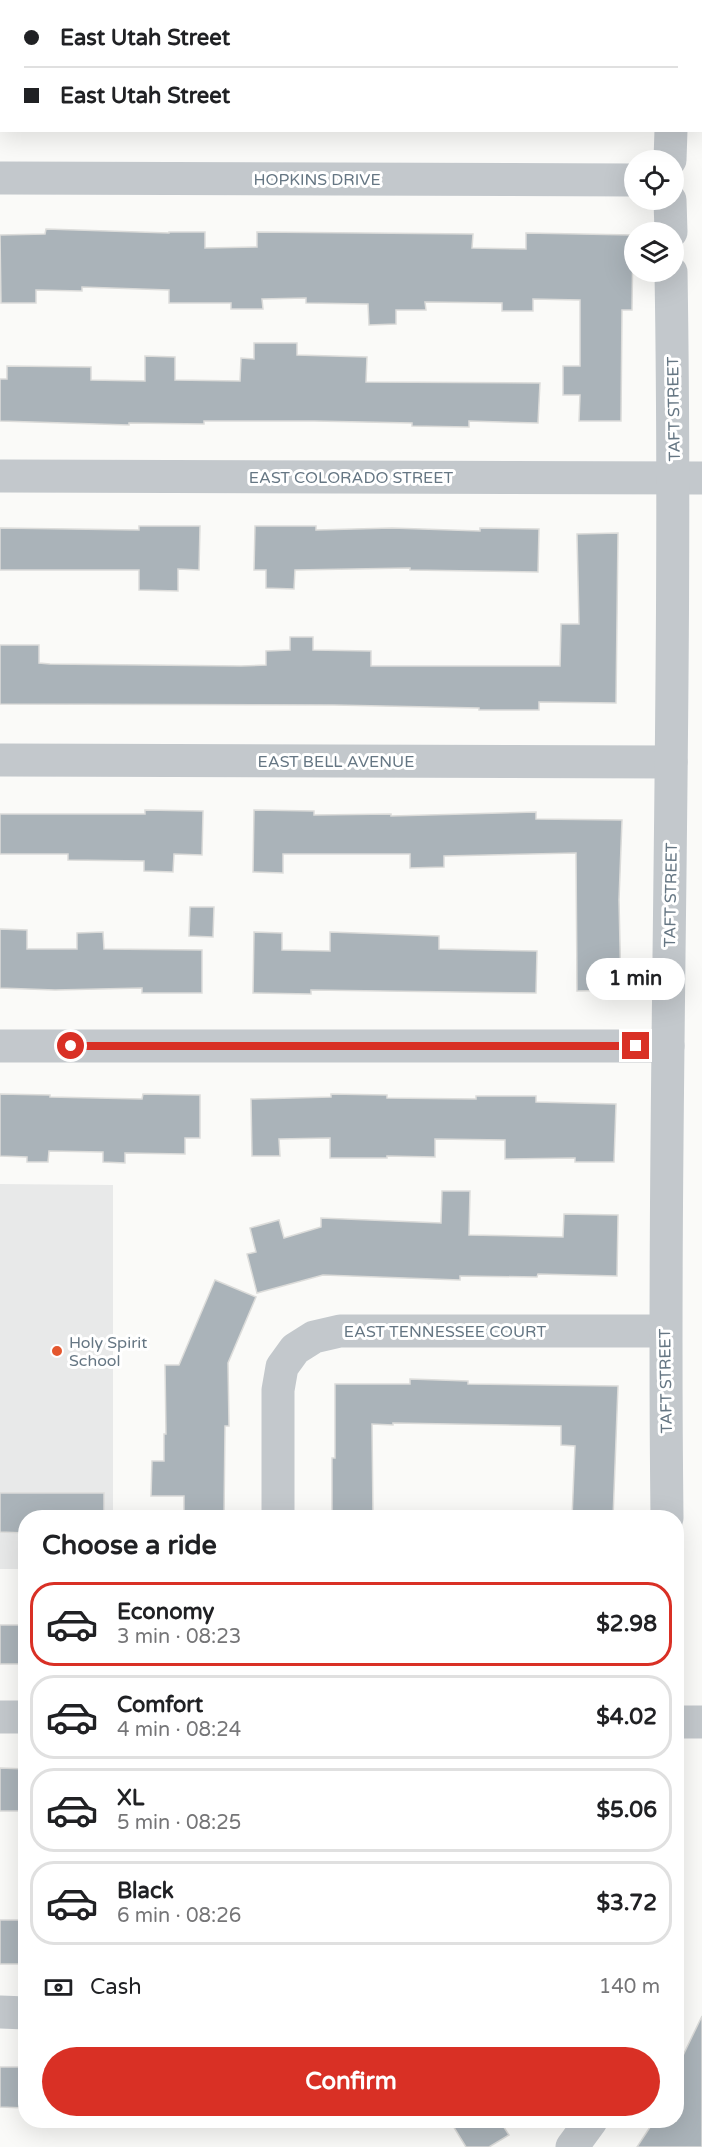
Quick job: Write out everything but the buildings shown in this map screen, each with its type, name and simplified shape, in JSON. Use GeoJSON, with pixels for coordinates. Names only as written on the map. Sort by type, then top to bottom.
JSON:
{"type":"FeatureCollection","features":[{"type":"Feature","properties":{"kind":"street"},"geometry":{"type":"LineString","coordinates":[[670,150],[671,132]]}},
{"type":"Feature","properties":{"kind":"street","name":"HOPKINS DRIVE"},"geometry":{"type":"LineString","coordinates":[[0,178],[624,180]]}},
{"type":"Feature","properties":{"kind":"street","name":"TAFT STREET"},"geometry":{"type":"LineString","coordinates":[[667,1510],[665,1331],[672,762],[688,477],[672,282]]}},
{"type":"Feature","properties":{"kind":"street","name":"EAST COLORADO STREET"},"geometry":{"type":"LineString","coordinates":[[0,476],[688,477]]}},
{"type":"Feature","properties":{"kind":"street","name":"EAST BELL AVENUE"},"geometry":{"type":"LineString","coordinates":[[0,760],[672,762]]}},
{"type":"Feature","properties":{"kind":"street"},"geometry":{"type":"LineString","coordinates":[[0,1046],[668,1046]]}},
{"type":"Feature","properties":{"kind":"street","name":"EAST TENNESSEE COURT"},"geometry":{"type":"LineString","coordinates":[[278,1510],[278,1390],[282,1367],[295,1349],[314,1336],[340,1331],[665,1331]]}},
{"type":"Feature","properties":{"kind":"street"},"geometry":{"type":"LineString","coordinates":[[0,1717],[18,1717]]}},
{"type":"Feature","properties":{"kind":"street"},"geometry":{"type":"LineString","coordinates":[[684,1722],[702,1722]]}},
{"type":"Feature","properties":{"kind":"street"},"geometry":{"type":"LineString","coordinates":[[0,2013],[18,2013]]}},
{"type":"Feature","properties":{"kind":"street"},"geometry":{"type":"LineString","coordinates":[[572,2147],[586,2128]]}},
{"type":"Feature","properties":{"kind":"shaded area","name":"Holy Spirit School"},"geometry":{"type":"Polygon","coordinates":[[[0,1184],[113,1185],[113,1510],[18,1510],[18,1569],[0,1569],[0,1184]]]}},
{"type":"Feature","properties":{"kind":"place","name":"Holy Spirit School"},"geometry":{"type":"Point","coordinates":[57,1351]}},
{"type":"Feature","properties":{"kind":"route"},"geometry":{"type":"LineString","coordinates":[[71,1046],[636,1046]]}}]}
